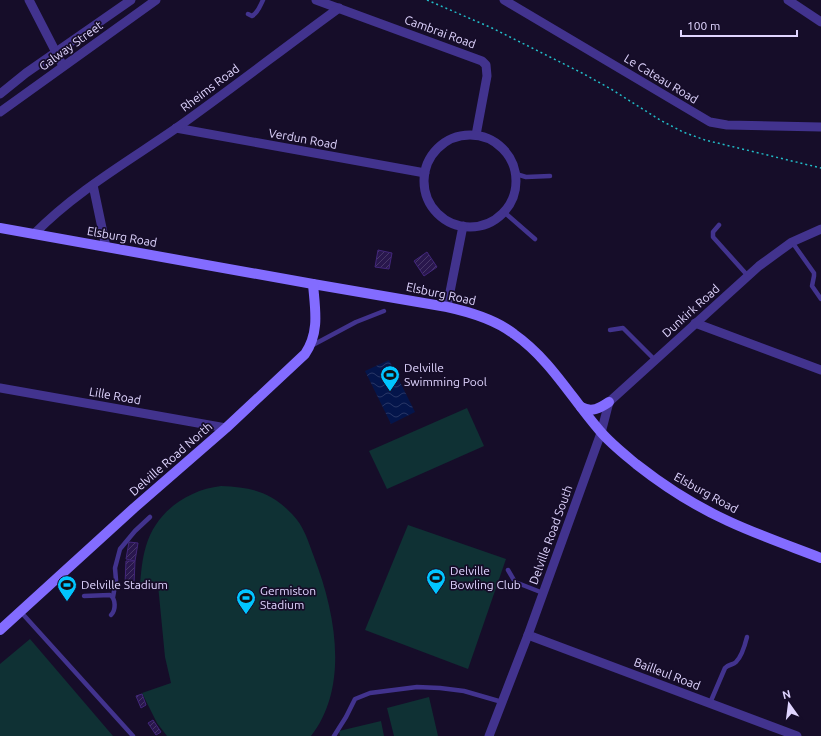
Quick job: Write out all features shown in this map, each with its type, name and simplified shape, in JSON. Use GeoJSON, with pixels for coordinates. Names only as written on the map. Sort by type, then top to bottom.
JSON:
{"type":"FeatureCollection","features":[{"type":"Feature","properties":{"kind":"main road","name":"Elsburg Road"},"geometry":{"type":"LineString","coordinates":[[0,228],[447,307],[462,310],[490,320],[513,333],[542,359],[601,433],[636,463],[675,492],[728,521],[821,558]]}},
{"type":"Feature","properties":{"kind":"main road","name":"Delville Road North"},"geometry":{"type":"LineString","coordinates":[[0,630],[134,508],[226,428],[299,360],[313,340],[315,325],[313,284]]}},
{"type":"Feature","properties":{"kind":"main road"},"geometry":{"type":"LineString","coordinates":[[581,408],[586,410],[595,410],[609,402]]}},
{"type":"Feature","properties":{"kind":"street"},"geometry":{"type":"LineString","coordinates":[[29,0],[55,53],[64,66]]}},
{"type":"Feature","properties":{"kind":"street","name":"Galway Street"},"geometry":{"type":"LineString","coordinates":[[0,94],[26,73],[131,0]]}},
{"type":"Feature","properties":{"kind":"street","name":"Galway Street"},"geometry":{"type":"LineString","coordinates":[[0,112],[156,0]]}},
{"type":"Feature","properties":{"kind":"street","name":"Cambrai Road"},"geometry":{"type":"LineString","coordinates":[[316,0],[482,61],[486,65],[487,76],[476,136]]}},
{"type":"Feature","properties":{"kind":"street"},"geometry":{"type":"LineString","coordinates":[[788,0],[821,22]]}},
{"type":"Feature","properties":{"kind":"street","name":"Le Cateau Road"},"geometry":{"type":"LineString","coordinates":[[507,1],[710,122],[727,125],[821,127]]}},
{"type":"Feature","properties":{"kind":"street","name":"Rheims Road"},"geometry":{"type":"LineString","coordinates":[[34,234],[49,218],[93,185],[176,128],[339,8]]}},
{"type":"Feature","properties":{"kind":"street","name":"Verdun Road"},"geometry":{"type":"LineString","coordinates":[[176,128],[425,173]]}},
{"type":"Feature","properties":{"kind":"street"},"geometry":{"type":"LineString","coordinates":[[476,136],[495,142],[502,148],[511,160],[516,174],[516,184],[514,194],[504,212],[497,218],[478,226],[463,226],[443,218],[432,205],[425,190],[425,173],[431,157],[443,144],[458,137],[476,136]]}},
{"type":"Feature","properties":{"kind":"street"},"geometry":{"type":"LineString","coordinates":[[93,185],[106,247]]}},
{"type":"Feature","properties":{"kind":"street"},"geometry":{"type":"LineString","coordinates":[[447,307],[463,226]]}},
{"type":"Feature","properties":{"kind":"street","name":"Dunkirk Road"},"geometry":{"type":"LineString","coordinates":[[609,402],[748,276],[777,252],[792,242],[821,229]]}},
{"type":"Feature","properties":{"kind":"street"},"geometry":{"type":"LineString","coordinates":[[696,323],[821,370]]}},
{"type":"Feature","properties":{"kind":"street","name":"Lille Road"},"geometry":{"type":"LineString","coordinates":[[0,388],[226,428]]}},
{"type":"Feature","properties":{"kind":"street"},"geometry":{"type":"LineString","coordinates":[[601,433],[609,402]]}},
{"type":"Feature","properties":{"kind":"street","name":"Delville Road South"},"geometry":{"type":"LineString","coordinates":[[489,736],[528,635],[601,433]]}},
{"type":"Feature","properties":{"kind":"street","name":"Bailleul Road"},"geometry":{"type":"LineString","coordinates":[[528,635],[797,736]]}},
{"type":"Feature","properties":{"kind":"lane"},"geometry":{"type":"LineString","coordinates":[[248,14],[252,16],[255,14],[263,0]]}},
{"type":"Feature","properties":{"kind":"lane"},"geometry":{"type":"LineString","coordinates":[[516,174],[526,177],[550,176]]}},
{"type":"Feature","properties":{"kind":"lane"},"geometry":{"type":"LineString","coordinates":[[504,212],[534,239]]}},
{"type":"Feature","properties":{"kind":"lane"},"geometry":{"type":"LineString","coordinates":[[719,225],[713,232],[713,237],[748,276]]}},
{"type":"Feature","properties":{"kind":"lane"},"geometry":{"type":"LineString","coordinates":[[792,242],[814,273],[812,286],[821,300]]}},
{"type":"Feature","properties":{"kind":"lane"},"geometry":{"type":"LineString","coordinates":[[309,347],[356,322],[384,311]]}},
{"type":"Feature","properties":{"kind":"lane"},"geometry":{"type":"LineString","coordinates":[[610,330],[623,328],[655,360]]}},
{"type":"Feature","properties":{"kind":"lane"},"geometry":{"type":"LineString","coordinates":[[111,615],[114,612],[113,597],[116,580],[115,568],[120,549],[135,531],[150,517]]}},
{"type":"Feature","properties":{"kind":"lane"},"geometry":{"type":"LineString","coordinates":[[508,570],[515,582],[543,593]]}},
{"type":"Feature","properties":{"kind":"lane"},"geometry":{"type":"LineString","coordinates":[[84,596],[106,594],[113,597]]}},
{"type":"Feature","properties":{"kind":"lane"},"geometry":{"type":"LineString","coordinates":[[20,611],[133,736]]}},
{"type":"Feature","properties":{"kind":"lane"},"geometry":{"type":"LineString","coordinates":[[710,703],[725,668],[737,661],[744,649],[747,638]]}},
{"type":"Feature","properties":{"kind":"lane"},"geometry":{"type":"LineString","coordinates":[[334,736],[346,717],[355,698],[370,693],[417,687],[440,688],[464,691],[502,702]]}},
{"type":"Feature","properties":{"kind":"path"},"geometry":{"type":"LineString","coordinates":[[427,0],[492,28],[582,73],[611,89],[660,120],[683,132],[704,140],[821,168]]}},
{"type":"Feature","properties":{"kind":"green space"},"geometry":{"type":"Polygon","coordinates":[[[467,408],[484,446],[387,489],[369,451],[467,408]]]}},
{"type":"Feature","properties":{"kind":"green space","name":"Germiston Stadium"},"geometry":{"type":"Polygon","coordinates":[[[221,486],[251,489],[260,492],[276,500],[292,514],[300,524],[305,534],[322,578],[333,624],[335,672],[331,695],[323,716],[311,736],[167,736],[157,723],[142,693],[171,683],[165,657],[158,585],[140,586],[146,546],[157,523],[174,505],[196,492],[221,486]]]}},
{"type":"Feature","properties":{"kind":"green space","name":"Delville Bowling Club"},"geometry":{"type":"Polygon","coordinates":[[[408,525],[506,559],[468,669],[365,630],[408,525]]]}},
{"type":"Feature","properties":{"kind":"green space"},"geometry":{"type":"Polygon","coordinates":[[[30,639],[113,736],[0,736],[0,664],[30,639]]]}},
{"type":"Feature","properties":{"kind":"green space"},"geometry":{"type":"Polygon","coordinates":[[[429,697],[438,736],[394,736],[387,708],[429,697]]]}},
{"type":"Feature","properties":{"kind":"green space"},"geometry":{"type":"Polygon","coordinates":[[[381,721],[384,736],[340,736],[339,731],[381,721]]]}},
{"type":"Feature","properties":{"kind":"water","name":"Delville Swimming Pool"},"geometry":{"type":"Polygon","coordinates":[[[389,360],[415,412],[391,424],[365,371],[389,360]]]}},
{"type":"Feature","properties":{"kind":"building"},"geometry":{"type":"Polygon","coordinates":[[[378,250],[392,253],[389,269],[375,267],[378,250]]]}},
{"type":"Feature","properties":{"kind":"building"},"geometry":{"type":"Polygon","coordinates":[[[427,252],[437,267],[424,276],[414,261],[427,252]]]}},
{"type":"Feature","properties":{"kind":"building"},"geometry":{"type":"Polygon","coordinates":[[[129,542],[138,543],[135,561],[126,559],[129,542]]]}},
{"type":"Feature","properties":{"kind":"building"},"geometry":{"type":"Polygon","coordinates":[[[126,561],[135,561],[134,584],[125,584],[126,561]]]}},
{"type":"Feature","properties":{"kind":"building"},"geometry":{"type":"Polygon","coordinates":[[[142,694],[146,705],[141,708],[136,696],[142,694]]]}},
{"type":"Feature","properties":{"kind":"building"},"geometry":{"type":"Polygon","coordinates":[[[153,720],[161,732],[156,735],[148,723],[153,720]]]}},
{"type":"Feature","properties":{"kind":"place","name":"Delville Swimming Pool"},"geometry":{"type":"Point","coordinates":[390,392]}},
{"type":"Feature","properties":{"kind":"place","name":"Delville Bowling Club"},"geometry":{"type":"Point","coordinates":[436,595]}},
{"type":"Feature","properties":{"kind":"place","name":"Delville Stadium"},"geometry":{"type":"Point","coordinates":[67,602]}},
{"type":"Feature","properties":{"kind":"place","name":"Germiston Stadium"},"geometry":{"type":"Point","coordinates":[246,615]}}]}
